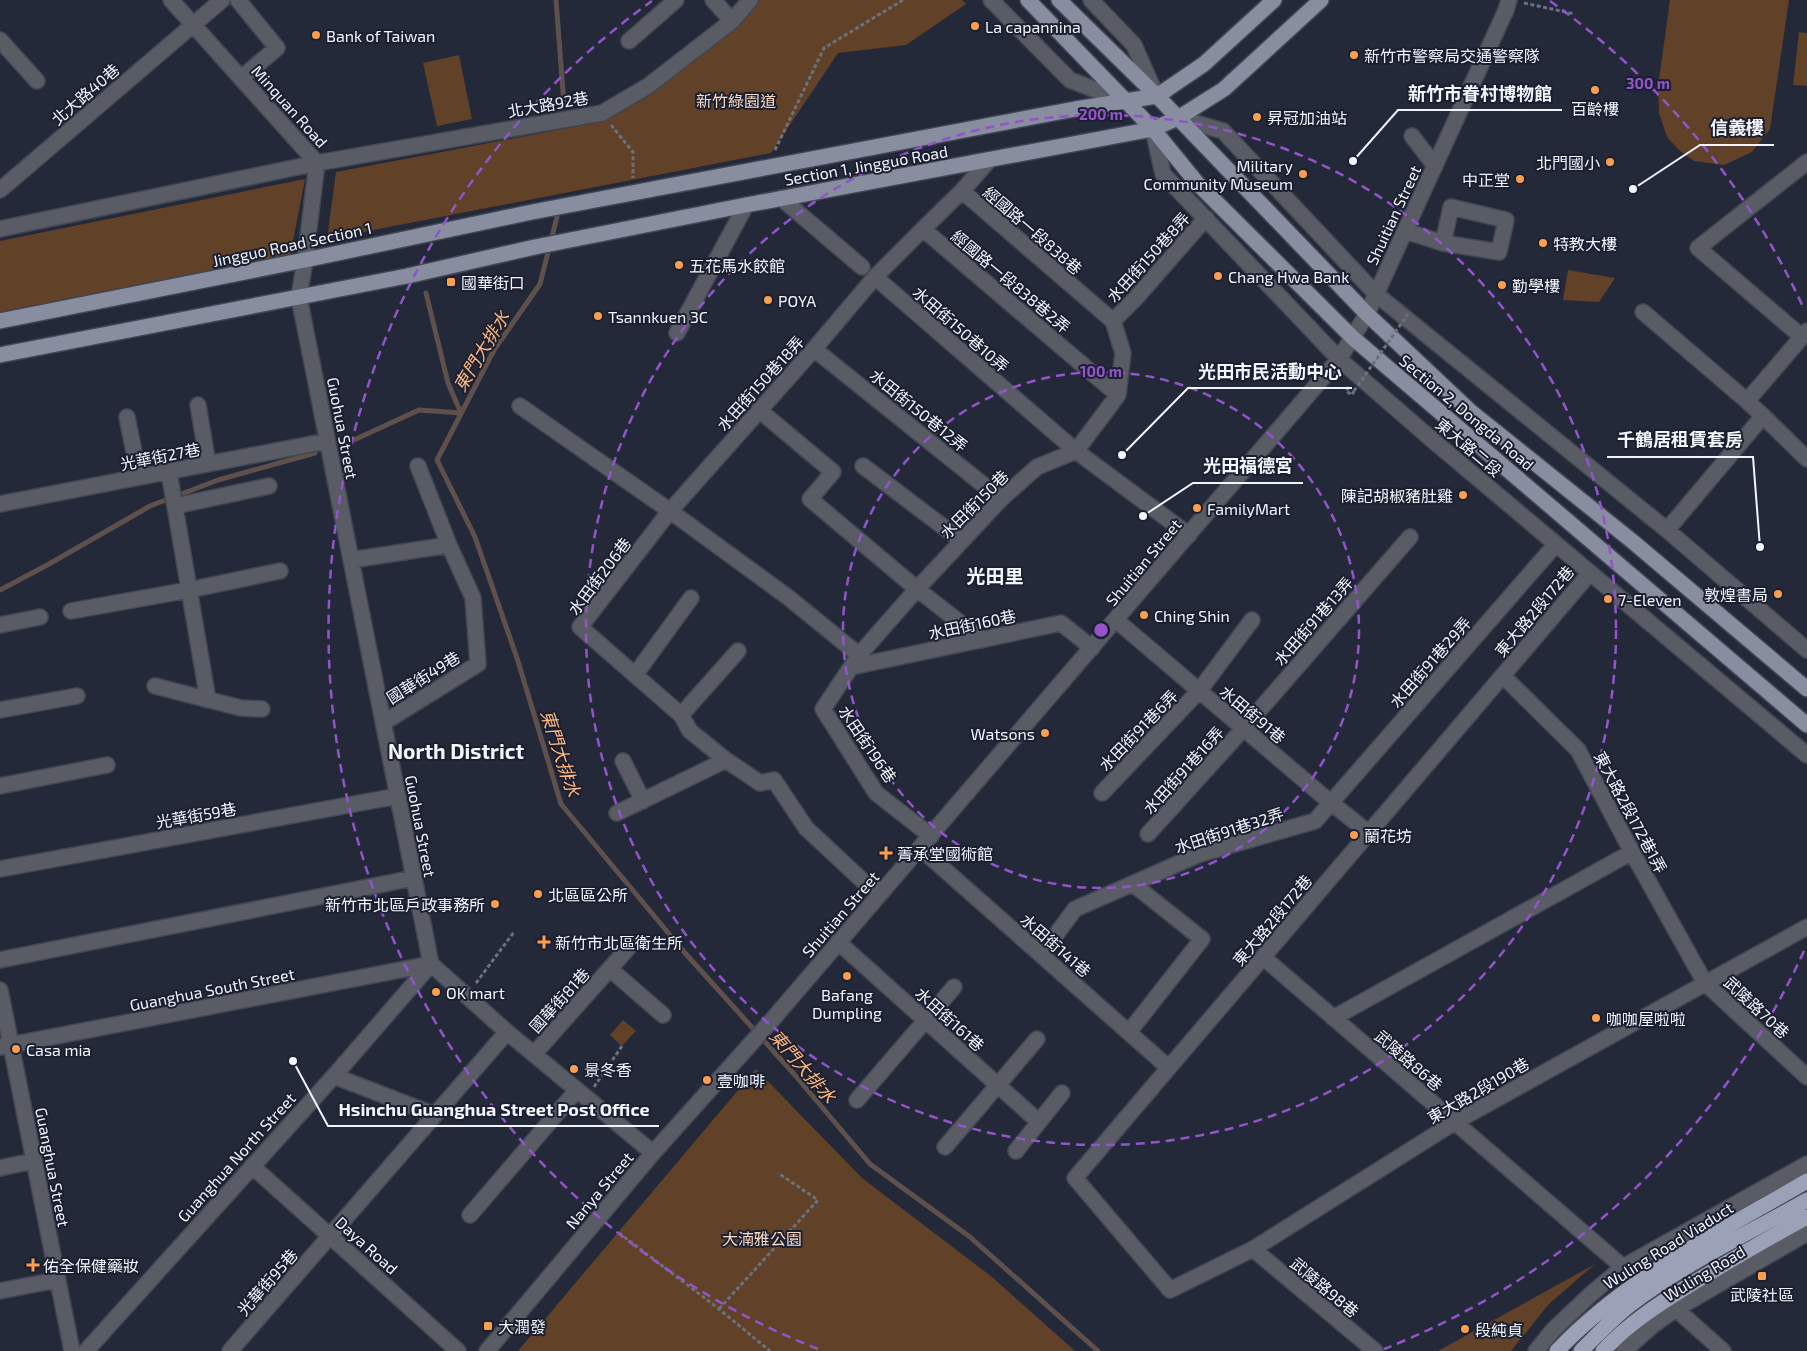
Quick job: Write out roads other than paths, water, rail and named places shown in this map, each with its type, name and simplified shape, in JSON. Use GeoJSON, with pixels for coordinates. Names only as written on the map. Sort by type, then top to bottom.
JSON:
{"type":"FeatureCollection","features":[{"type":"Feature","properties":{"kind":"highway","name":"Wuling Road Viaduct"},"geometry":{"type":"LineString","coordinates":[[1557,1351],[1578,1329],[1615,1298],[1653,1271],[1807,1181]]}},
{"type":"Feature","properties":{"kind":"highway"},"geometry":{"type":"LineString","coordinates":[[1581,1351],[1609,1322],[1655,1287],[1807,1200]]}},
{"type":"Feature","properties":{"kind":"highway"},"geometry":{"type":"LineString","coordinates":[[1604,1351],[1635,1321],[1658,1305],[1807,1217]]}},
{"type":"Feature","properties":{"kind":"main road","name":"Section 2, Dongda Road"},"geometry":{"type":"LineString","coordinates":[[1028,0],[1153,129],[1197,183],[1353,338],[1807,725]]}},
{"type":"Feature","properties":{"kind":"main road","name":"Section 2, Dongda Road"},"geometry":{"type":"LineString","coordinates":[[1059,0],[1157,96],[1367,314],[1470,411],[1632,541],[1807,689]]}},
{"type":"Feature","properties":{"kind":"main road"},"geometry":{"type":"LineString","coordinates":[[1157,96],[1204,64],[1274,0]]}},
{"type":"Feature","properties":{"kind":"main road","name":"Section 1, Jingguo Road"},"geometry":{"type":"LineString","coordinates":[[299,297],[746,204],[1153,129],[1178,118],[1224,89],[1321,0]]}},
{"type":"Feature","properties":{"kind":"main road","name":"Section 1, Jingguo Road"},"geometry":{"type":"LineString","coordinates":[[591,201],[1075,109],[1157,96]]}},
{"type":"Feature","properties":{"kind":"main road","name":"Jingguo Road Section 1"},"geometry":{"type":"LineString","coordinates":[[0,321],[591,201]]}},
{"type":"Feature","properties":{"kind":"main road"},"geometry":{"type":"LineString","coordinates":[[0,355],[299,297]]}},
{"type":"Feature","properties":{"kind":"street","name":"Minquan Road"},"geometry":{"type":"LineString","coordinates":[[171,0],[317,163],[305,260]]}},
{"type":"Feature","properties":{"kind":"street","name":"北大路40巷"},"geometry":{"type":"LineString","coordinates":[[0,190],[222,0]]}},
{"type":"Feature","properties":{"kind":"street"},"geometry":{"type":"LineString","coordinates":[[238,0],[277,48],[241,78]]}},
{"type":"Feature","properties":{"kind":"street"},"geometry":{"type":"LineString","coordinates":[[629,41],[676,0]]}},
{"type":"Feature","properties":{"kind":"street"},"geometry":{"type":"LineString","coordinates":[[714,0],[732,21]]}},
{"type":"Feature","properties":{"kind":"street","name":"北大路92巷"},"geometry":{"type":"LineString","coordinates":[[0,229],[317,163],[602,113],[648,86],[732,21],[750,0]]}},
{"type":"Feature","properties":{"kind":"street","name":"Section 2, Dongda Road"},"geometry":{"type":"LineString","coordinates":[[991,0],[1070,80],[1127,102]]}},
{"type":"Feature","properties":{"kind":"street","name":"Section 2, Dongda Road"},"geometry":{"type":"LineString","coordinates":[[1090,0],[1134,45],[1157,96]]}},
{"type":"Feature","properties":{"kind":"street","name":"Shuitian Street"},"geometry":{"type":"LineString","coordinates":[[741,1055],[1339,359],[1367,314],[1506,10],[1515,1]]}},
{"type":"Feature","properties":{"kind":"street"},"geometry":{"type":"LineString","coordinates":[[0,40],[37,82]]}},
{"type":"Feature","properties":{"kind":"street"},"geometry":{"type":"LineString","coordinates":[[1178,118],[1223,130],[1376,294],[1667,530],[1807,650]]}},
{"type":"Feature","properties":{"kind":"street","name":"東大路二段"},"geometry":{"type":"LineString","coordinates":[[1153,129],[1163,174],[1339,359],[1807,756]]}},
{"type":"Feature","properties":{"kind":"street"},"geometry":{"type":"LineString","coordinates":[[1412,136],[1435,166]]}},
{"type":"Feature","properties":{"kind":"street","name":"經國路一段838巷"},"geometry":{"type":"LineString","coordinates":[[989,160],[962,191],[1113,321]]}},
{"type":"Feature","properties":{"kind":"street"},"geometry":{"type":"LineString","coordinates":[[1747,401],[1804,334],[1698,248],[1807,162]]}},
{"type":"Feature","properties":{"kind":"street","name":"經國路一段838巷2弄"},"geometry":{"type":"LineString","coordinates":[[962,191],[923,229],[1118,396]]}},
{"type":"Feature","properties":{"kind":"street"},"geometry":{"type":"LineString","coordinates":[[780,198],[862,267]]}},
{"type":"Feature","properties":{"kind":"street"},"geometry":{"type":"LineString","coordinates":[[677,333],[746,204]]}},
{"type":"Feature","properties":{"kind":"street","name":"水田街150巷8弄"},"geometry":{"type":"LineString","coordinates":[[1118,396],[1123,353],[1113,321],[1135,299],[1206,218]]}},
{"type":"Feature","properties":{"kind":"street"},"geometry":{"type":"LineString","coordinates":[[875,277],[923,229]]}},
{"type":"Feature","properties":{"kind":"street"},"geometry":{"type":"LineString","coordinates":[[1405,231],[1443,243]]}},
{"type":"Feature","properties":{"kind":"street","name":"Guohua Street"},"geometry":{"type":"LineString","coordinates":[[305,260],[299,297],[431,964]]}},
{"type":"Feature","properties":{"kind":"street","name":"水田街150巷18弄"},"geometry":{"type":"LineString","coordinates":[[670,511],[814,349],[875,277]]}},
{"type":"Feature","properties":{"kind":"street","name":"水田街150巷10弄"},"geometry":{"type":"LineString","coordinates":[[875,277],[1076,452]]}},
{"type":"Feature","properties":{"kind":"street"},"geometry":{"type":"LineString","coordinates":[[1643,312],[1747,401],[1807,459]]}},
{"type":"Feature","properties":{"kind":"street","name":"水田街150巷12弄"},"geometry":{"type":"LineString","coordinates":[[814,349],[1001,499]]}},
{"type":"Feature","properties":{"kind":"street"},"geometry":{"type":"LineString","coordinates":[[1118,396],[1076,452],[1189,535]]}},
{"type":"Feature","properties":{"kind":"street"},"geometry":{"type":"LineString","coordinates":[[198,405],[208,464]]}},
{"type":"Feature","properties":{"kind":"street"},"geometry":{"type":"LineString","coordinates":[[520,406],[790,598],[855,661]]}},
{"type":"Feature","properties":{"kind":"street"},"geometry":{"type":"LineString","coordinates":[[758,410],[833,472],[810,498],[917,589],[982,640]]}},
{"type":"Feature","properties":{"kind":"street"},"geometry":{"type":"LineString","coordinates":[[1667,530],[1763,416]]}},
{"type":"Feature","properties":{"kind":"street"},"geometry":{"type":"LineString","coordinates":[[127,417],[140,477]]}},
{"type":"Feature","properties":{"kind":"street","name":"光華街27巷"},"geometry":{"type":"LineString","coordinates":[[0,504],[327,441]]}},
{"type":"Feature","properties":{"kind":"street","name":"水田街150巷"},"geometry":{"type":"LineString","coordinates":[[823,709],[855,661],[917,589],[1001,499],[1037,467],[1076,452]]}},
{"type":"Feature","properties":{"kind":"street","name":"國華街49巷"},"geometry":{"type":"LineString","coordinates":[[383,723],[478,664],[473,598],[449,545],[418,466]]}},
{"type":"Feature","properties":{"kind":"street"},"geometry":{"type":"LineString","coordinates":[[863,466],[962,541]]}},
{"type":"Feature","properties":{"kind":"street"},"geometry":{"type":"LineString","coordinates":[[169,472],[208,700]]}},
{"type":"Feature","properties":{"kind":"street"},"geometry":{"type":"LineString","coordinates":[[175,506],[269,486]]}},
{"type":"Feature","properties":{"kind":"street","name":"水田街206巷"},"geometry":{"type":"LineString","coordinates":[[670,511],[580,628],[680,715],[690,731],[726,760],[760,783],[774,780],[806,828],[865,883],[883,891]]}},
{"type":"Feature","properties":{"kind":"street","name":"水田街91巷13弄"},"geometry":{"type":"LineString","coordinates":[[1243,729],[1410,537]]}},
{"type":"Feature","properties":{"kind":"street","name":"水田街91巷29弄"},"geometry":{"type":"LineString","coordinates":[[1330,802],[1556,544]]}},
{"type":"Feature","properties":{"kind":"street"},"geometry":{"type":"LineString","coordinates":[[351,560],[449,545]]}},
{"type":"Feature","properties":{"kind":"street"},"geometry":{"type":"LineString","coordinates":[[71,611],[189,590],[280,571]]}},
{"type":"Feature","properties":{"kind":"street","name":"東大路2段172巷"},"geometry":{"type":"LineString","coordinates":[[1170,1290],[1075,1178],[1590,573]]}},
{"type":"Feature","properties":{"kind":"street"},"geometry":{"type":"LineString","coordinates":[[635,675],[691,598]]}},
{"type":"Feature","properties":{"kind":"street"},"geometry":{"type":"LineString","coordinates":[[0,625],[40,617]]}},
{"type":"Feature","properties":{"kind":"street","name":"水田街91巷"},"geometry":{"type":"LineString","coordinates":[[1116,620],[1243,729],[1369,833]]}},
{"type":"Feature","properties":{"kind":"street","name":"水田街91巷6弄"},"geometry":{"type":"LineString","coordinates":[[1102,793],[1199,691],[1252,620]]}},
{"type":"Feature","properties":{"kind":"street","name":"水田街160巷"},"geometry":{"type":"LineString","coordinates":[[855,661],[982,640],[1061,623],[1092,648]]}},
{"type":"Feature","properties":{"kind":"street"},"geometry":{"type":"LineString","coordinates":[[680,715],[738,651]]}},
{"type":"Feature","properties":{"kind":"street","name":"東大路2段172巷1弄"},"geometry":{"type":"LineString","coordinates":[[1503,676],[1578,750],[1705,983]]}},
{"type":"Feature","properties":{"kind":"street"},"geometry":{"type":"LineString","coordinates":[[155,686],[241,708],[262,709]]}},
{"type":"Feature","properties":{"kind":"street"},"geometry":{"type":"LineString","coordinates":[[0,710],[77,696]]}},
{"type":"Feature","properties":{"kind":"street","name":"水田街196巷"},"geometry":{"type":"LineString","coordinates":[[823,709],[876,793],[931,836]]}},
{"type":"Feature","properties":{"kind":"street","name":"水田街91巷16弄"},"geometry":{"type":"LineString","coordinates":[[1148,834],[1243,729]]}},
{"type":"Feature","properties":{"kind":"street"},"geometry":{"type":"LineString","coordinates":[[617,813],[726,760]]}},
{"type":"Feature","properties":{"kind":"street"},"geometry":{"type":"LineString","coordinates":[[623,761],[642,801]]}},
{"type":"Feature","properties":{"kind":"street"},"geometry":{"type":"LineString","coordinates":[[0,786],[106,765]]}},
{"type":"Feature","properties":{"kind":"street","name":"光華街59巷"},"geometry":{"type":"LineString","coordinates":[[0,869],[398,796]]}},
{"type":"Feature","properties":{"kind":"street","name":"水田街91巷32弄"},"geometry":{"type":"LineString","coordinates":[[1041,955],[1075,909],[1200,854],[1314,821],[1330,802]]}},
{"type":"Feature","properties":{"kind":"street","name":"水田街141巷"},"geometry":{"type":"LineString","coordinates":[[920,848],[1169,1068]]}},
{"type":"Feature","properties":{"kind":"street"},"geometry":{"type":"LineString","coordinates":[[1334,1018],[1632,852]]}},
{"type":"Feature","properties":{"kind":"street"},"geometry":{"type":"LineString","coordinates":[[0,960],[414,878]]}},
{"type":"Feature","properties":{"kind":"street"},"geometry":{"type":"LineString","coordinates":[[1128,1032],[1202,939],[1133,884]]}},
{"type":"Feature","properties":{"kind":"street","name":"東大路2段190巷"},"geometry":{"type":"LineString","coordinates":[[1170,1290],[1253,1249],[1455,1122],[1807,927]]}},
{"type":"Feature","properties":{"kind":"street","name":"水田街161巷"},"geometry":{"type":"LineString","coordinates":[[838,942],[1039,1122]]}},
{"type":"Feature","properties":{"kind":"street","name":"國華街81巷"},"geometry":{"type":"LineString","coordinates":[[534,1054],[630,947]]}},
{"type":"Feature","properties":{"kind":"street","name":"武陵路86巷"},"geometry":{"type":"LineString","coordinates":[[1263,957],[1623,1267]]}},
{"type":"Feature","properties":{"kind":"street"},"geometry":{"type":"LineString","coordinates":[[431,964],[507,1032],[654,1152]]}},
{"type":"Feature","properties":{"kind":"street","name":"Guanghua South Street"},"geometry":{"type":"LineString","coordinates":[[6,1046],[431,964]]}},
{"type":"Feature","properties":{"kind":"street","name":"Guanghua North Street"},"geometry":{"type":"LineString","coordinates":[[86,1351],[334,1076],[431,964]]}},
{"type":"Feature","properties":{"kind":"street","name":"國華街81巷"},"geometry":{"type":"LineString","coordinates":[[610,969],[663,1015]]}},
{"type":"Feature","properties":{"kind":"street","name":"武陵路70巷"},"geometry":{"type":"LineString","coordinates":[[1705,983],[1807,1077]]}},
{"type":"Feature","properties":{"kind":"street"},"geometry":{"type":"LineString","coordinates":[[857,1100],[954,987]]}},
{"type":"Feature","properties":{"kind":"street","name":"Guanghua Street"},"geometry":{"type":"LineString","coordinates":[[0,990],[6,1046],[34,1161],[72,1351]]}},
{"type":"Feature","properties":{"kind":"street","name":"光華街95巷"},"geometry":{"type":"LineString","coordinates":[[230,1351],[507,1032]]}},
{"type":"Feature","properties":{"kind":"street"},"geometry":{"type":"LineString","coordinates":[[945,1147],[1038,1039]]}},
{"type":"Feature","properties":{"kind":"street","name":"Nanya Street"},"geometry":{"type":"LineString","coordinates":[[487,1351],[654,1152],[741,1055]]}},
{"type":"Feature","properties":{"kind":"street"},"geometry":{"type":"LineString","coordinates":[[334,1076],[435,1115]]}},
{"type":"Feature","properties":{"kind":"street"},"geometry":{"type":"LineString","coordinates":[[1016,1152],[1062,1093]]}},
{"type":"Feature","properties":{"kind":"street"},"geometry":{"type":"LineString","coordinates":[[470,1215],[582,1094]]}},
{"type":"Feature","properties":{"kind":"street"},"geometry":{"type":"LineString","coordinates":[[0,1168],[34,1161]]}},
{"type":"Feature","properties":{"kind":"street"},"geometry":{"type":"LineString","coordinates":[[1536,1351],[1554,1329],[1590,1294],[1623,1267],[1807,1164]]}},
{"type":"Feature","properties":{"kind":"street","name":"Daya Road"},"geometry":{"type":"LineString","coordinates":[[252,1166],[458,1351]]}},
{"type":"Feature","properties":{"kind":"street","name":"Wuling Road"},"geometry":{"type":"LineString","coordinates":[[1624,1351],[1652,1326],[1676,1309],[1807,1233]]}},
{"type":"Feature","properties":{"kind":"street","name":"武陵路98巷"},"geometry":{"type":"LineString","coordinates":[[1253,1249],[1374,1351]]}},
{"type":"Feature","properties":{"kind":"street"},"geometry":{"type":"LineString","coordinates":[[0,1291],[57,1280]]}},
{"type":"Feature","properties":{"kind":"street"},"geometry":{"type":"LineString","coordinates":[[1676,1309],[1723,1351]]}},
{"type":"Feature","properties":{"kind":"waterway","name":"東門大排水"},"geometry":{"type":"LineString","coordinates":[[556,0],[564,105]]}},
{"type":"Feature","properties":{"kind":"waterway","name":"東門大排水"},"geometry":{"type":"LineString","coordinates":[[559,209],[540,284],[494,350],[437,460],[475,537],[517,658],[561,804],[685,953],[794,1074],[870,1164],[970,1237],[1098,1351]]}},
{"type":"Feature","properties":{"kind":"waterway","name":"東門大排水"},"geometry":{"type":"LineString","coordinates":[[343,445],[419,410],[461,413],[448,383],[426,293]]}},
{"type":"Feature","properties":{"kind":"waterway"},"geometry":{"type":"LineString","coordinates":[[0,590],[150,506],[218,480],[315,453]]}},
{"type":"Feature","properties":{"kind":"place","name":"La capannina"},"geometry":{"type":"Point","coordinates":[975,26]}},
{"type":"Feature","properties":{"kind":"place","name":"Bank of Taiwan"},"geometry":{"type":"Point","coordinates":[316,35]}},
{"type":"Feature","properties":{"kind":"place","name":"新竹市警察局交通警察隊"},"geometry":{"type":"Point","coordinates":[1354,55]}},
{"type":"Feature","properties":{"kind":"place","name":"百齡樓"},"geometry":{"type":"Point","coordinates":[1595,90]}},
{"type":"Feature","properties":{"kind":"place","name":"昇冠加油站"},"geometry":{"type":"Point","coordinates":[1257,117]}},
{"type":"Feature","properties":{"kind":"place","name":"新竹市眷村博物館"},"geometry":{"type":"Point","coordinates":[1353,161]}},
{"type":"Feature","properties":{"kind":"place","name":"北門國小"},"geometry":{"type":"Point","coordinates":[1610,162]}},
{"type":"Feature","properties":{"kind":"place","name":"Military Community Museum"},"geometry":{"type":"Point","coordinates":[1303,174]}},
{"type":"Feature","properties":{"kind":"place","name":"中正堂"},"geometry":{"type":"Point","coordinates":[1520,179]}},
{"type":"Feature","properties":{"kind":"place","name":"信義樓"},"geometry":{"type":"Point","coordinates":[1633,189]}},
{"type":"Feature","properties":{"kind":"place","name":"特教大樓"},"geometry":{"type":"Point","coordinates":[1543,243]}},
{"type":"Feature","properties":{"kind":"place","name":"五花馬水餃館"},"geometry":{"type":"Point","coordinates":[679,265]}},
{"type":"Feature","properties":{"kind":"place","name":"Chang Hwa Bank"},"geometry":{"type":"Point","coordinates":[1218,276]}},
{"type":"Feature","properties":{"kind":"place","name":"國華街口"},"geometry":{"type":"Point","coordinates":[451,282]}},
{"type":"Feature","properties":{"kind":"place","name":"勤學樓"},"geometry":{"type":"Point","coordinates":[1502,285]}},
{"type":"Feature","properties":{"kind":"place","name":"POYA"},"geometry":{"type":"Point","coordinates":[768,300]}},
{"type":"Feature","properties":{"kind":"place","name":"Tsannkuen 3C"},"geometry":{"type":"Point","coordinates":[598,316]}},
{"type":"Feature","properties":{"kind":"place","name":"光田市民活動中心"},"geometry":{"type":"Point","coordinates":[1122,455]}},
{"type":"Feature","properties":{"kind":"place","name":"陳記胡椒豬肚雞"},"geometry":{"type":"Point","coordinates":[1463,495]}},
{"type":"Feature","properties":{"kind":"place","name":"FamilyMart"},"geometry":{"type":"Point","coordinates":[1197,508]}},
{"type":"Feature","properties":{"kind":"place","name":"光田福德宮"},"geometry":{"type":"Point","coordinates":[1143,516]}},
{"type":"Feature","properties":{"kind":"place","name":"千鶴居租賃套房"},"geometry":{"type":"Point","coordinates":[1760,547]}},
{"type":"Feature","properties":{"kind":"place","name":"敦煌書局"},"geometry":{"type":"Point","coordinates":[1778,594]}},
{"type":"Feature","properties":{"kind":"place","name":"7-Eleven"},"geometry":{"type":"Point","coordinates":[1608,599]}},
{"type":"Feature","properties":{"kind":"place","name":"Ching Shin"},"geometry":{"type":"Point","coordinates":[1144,615]}},
{"type":"Feature","properties":{"kind":"place","name":"Watsons"},"geometry":{"type":"Point","coordinates":[1045,733]}},
{"type":"Feature","properties":{"kind":"place","name":"蘭花坊"},"geometry":{"type":"Point","coordinates":[1354,835]}},
{"type":"Feature","properties":{"kind":"place","name":"菁承堂國術館"},"geometry":{"type":"Point","coordinates":[886,853]}},
{"type":"Feature","properties":{"kind":"place","name":"北區區公所"},"geometry":{"type":"Point","coordinates":[538,894]}},
{"type":"Feature","properties":{"kind":"place","name":"新竹市北區戶政事務所"},"geometry":{"type":"Point","coordinates":[495,904]}},
{"type":"Feature","properties":{"kind":"place","name":"新竹市北區衛生所"},"geometry":{"type":"Point","coordinates":[544,942]}},
{"type":"Feature","properties":{"kind":"place","name":"Bafang Dumpling"},"geometry":{"type":"Point","coordinates":[847,976]}},
{"type":"Feature","properties":{"kind":"place","name":"OK mart"},"geometry":{"type":"Point","coordinates":[436,992]}},
{"type":"Feature","properties":{"kind":"place","name":"咖咖屋啦啦"},"geometry":{"type":"Point","coordinates":[1596,1018]}},
{"type":"Feature","properties":{"kind":"place","name":"Casa mia"},"geometry":{"type":"Point","coordinates":[16,1049]}},
{"type":"Feature","properties":{"kind":"place","name":"Hsinchu Guanghua Street Post Office"},"geometry":{"type":"Point","coordinates":[293,1061]}},
{"type":"Feature","properties":{"kind":"place","name":"景冬香"},"geometry":{"type":"Point","coordinates":[574,1069]}},
{"type":"Feature","properties":{"kind":"place","name":"壹咖啡"},"geometry":{"type":"Point","coordinates":[707,1080]}},
{"type":"Feature","properties":{"kind":"place","name":"佑全保健藥妝"},"geometry":{"type":"Point","coordinates":[33,1265]}},
{"type":"Feature","properties":{"kind":"place","name":"武陵社區"},"geometry":{"type":"Point","coordinates":[1762,1276]}},
{"type":"Feature","properties":{"kind":"place","name":"大潤發"},"geometry":{"type":"Point","coordinates":[488,1326]}},
{"type":"Feature","properties":{"kind":"place","name":"段純貞"},"geometry":{"type":"Point","coordinates":[1465,1329]}},
{"type":"Feature","properties":{"kind":"district","name":"光田里"},"geometry":{"type":"Point","coordinates":[995,575]}},
{"type":"Feature","properties":{"kind":"district","name":"North District"},"geometry":{"type":"Point","coordinates":[456,750]}},
{"type":"Feature","properties":{"kind":"park label","name":"新竹綠園道"},"geometry":{"type":"Point","coordinates":[736,100]}},
{"type":"Feature","properties":{"kind":"park label","name":"大湳雅公園"},"geometry":{"type":"Point","coordinates":[762,1238]}}]}
